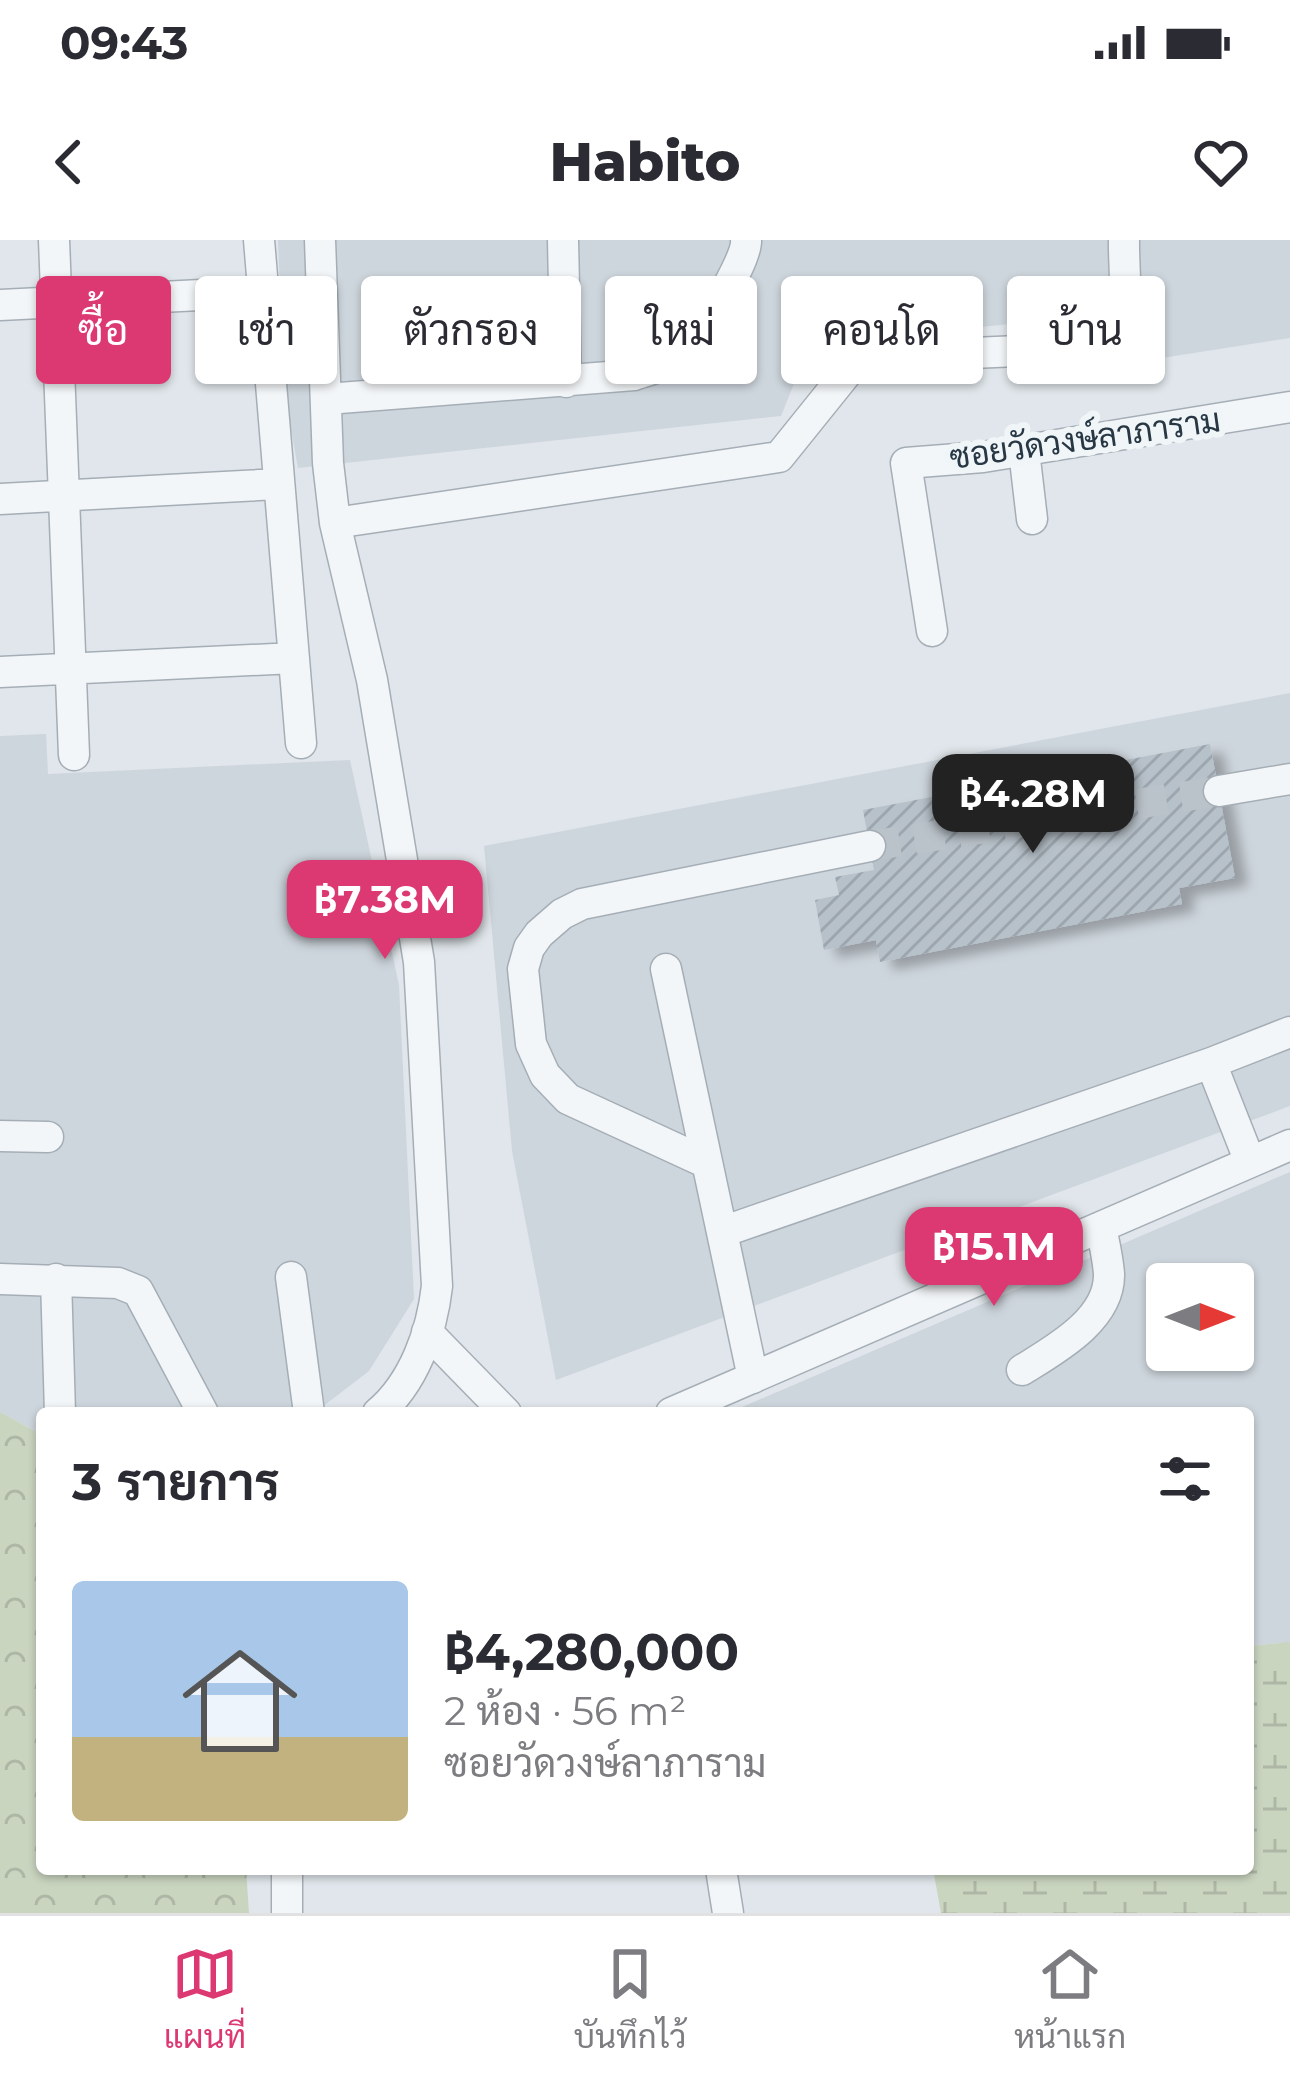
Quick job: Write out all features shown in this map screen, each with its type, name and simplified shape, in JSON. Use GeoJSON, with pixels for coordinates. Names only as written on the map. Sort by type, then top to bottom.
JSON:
{"type":"FeatureCollection","features":[{"type":"Feature","properties":{"kind":"street"},"geometry":{"type":"LineString","coordinates":[[54,240],[55,276]]}},
{"type":"Feature","properties":{"kind":"street"},"geometry":{"type":"LineString","coordinates":[[259,240],[261,276]]}},
{"type":"Feature","properties":{"kind":"street"},"geometry":{"type":"LineString","coordinates":[[320,240],[328,463],[335,523],[372,680],[419,962],[437,1286],[427,1332],[395,1399],[385,1407]]}},
{"type":"Feature","properties":{"kind":"street"},"geometry":{"type":"LineString","coordinates":[[563,240],[564,276]]}},
{"type":"Feature","properties":{"kind":"street"},"geometry":{"type":"LineString","coordinates":[[581,380],[634,375],[678,358],[730,284],[747,252],[746,240]]}},
{"type":"Feature","properties":{"kind":"street"},"geometry":{"type":"LineString","coordinates":[[335,523],[779,458],[849,370],[882,357],[1108,347],[1119,338],[1122,322],[1124,240]]}},
{"type":"Feature","properties":{"kind":"street"},"geometry":{"type":"LineString","coordinates":[[0,305],[36,302]]}},
{"type":"Feature","properties":{"kind":"street"},"geometry":{"type":"LineString","coordinates":[[60,384],[74,755]]}},
{"type":"Feature","properties":{"kind":"street"},"geometry":{"type":"LineString","coordinates":[[270,384],[301,743]]}},
{"type":"Feature","properties":{"kind":"street"},"geometry":{"type":"LineString","coordinates":[[327,399],[538,384]]}},
{"type":"Feature","properties":{"kind":"street","name":"ซอยวัดวงษ์ลาภาราม"},"geometry":{"type":"LineString","coordinates":[[932,631],[905,463],[1024,451],[1290,407]]}},
{"type":"Feature","properties":{"kind":"street"},"geometry":{"type":"LineString","coordinates":[[1024,451],[1032,519]]}},
{"type":"Feature","properties":{"kind":"street"},"geometry":{"type":"LineString","coordinates":[[0,499],[278,484]]}},
{"type":"Feature","properties":{"kind":"street"},"geometry":{"type":"LineString","coordinates":[[0,672],[293,658]]}},
{"type":"Feature","properties":{"kind":"street"},"geometry":{"type":"LineString","coordinates":[[1219,791],[1290,779]]}},
{"type":"Feature","properties":{"kind":"street"},"geometry":{"type":"LineString","coordinates":[[707,1162],[568,1099],[545,1075],[531,1044],[524,969],[529,948],[551,921],[582,904],[870,846]]}},
{"type":"Feature","properties":{"kind":"street"},"geometry":{"type":"LineString","coordinates":[[666,970],[753,1378]]}},
{"type":"Feature","properties":{"kind":"street"},"geometry":{"type":"LineString","coordinates":[[722,1232],[1290,1032]]}},
{"type":"Feature","properties":{"kind":"street"},"geometry":{"type":"LineString","coordinates":[[1211,1063],[1250,1162]]}},
{"type":"Feature","properties":{"kind":"street"},"geometry":{"type":"LineString","coordinates":[[0,1136],[48,1137]]}},
{"type":"Feature","properties":{"kind":"street"},"geometry":{"type":"LineString","coordinates":[[685,1407],[1290,1144]]}},
{"type":"Feature","properties":{"kind":"street"},"geometry":{"type":"LineString","coordinates":[[1022,1370],[1069,1341],[1103,1298],[1109,1278],[1101,1227]]}},
{"type":"Feature","properties":{"kind":"street"},"geometry":{"type":"LineString","coordinates":[[291,1277],[308,1407]]}},
{"type":"Feature","properties":{"kind":"street"},"geometry":{"type":"LineString","coordinates":[[0,1279],[118,1283],[137,1291],[200,1407]]}},
{"type":"Feature","properties":{"kind":"street"},"geometry":{"type":"LineString","coordinates":[[56,1279],[61,1407]]}},
{"type":"Feature","properties":{"kind":"street"},"geometry":{"type":"LineString","coordinates":[[427,1332],[500,1407]]}},
{"type":"Feature","properties":{"kind":"street"},"geometry":{"type":"LineString","coordinates":[[286,1875],[287,1913]]}},
{"type":"Feature","properties":{"kind":"street"},"geometry":{"type":"LineString","coordinates":[[722,1875],[728,1913]]}},
{"type":"Feature","properties":{"kind":"shaded area"},"geometry":{"type":"Polygon","coordinates":[[[278,240],[1290,240],[1290,338],[1165,357],[1165,276],[1007,276],[1007,324],[983,327],[983,276],[781,276],[781,384],[794,384],[781,416],[298,468],[284,384],[337,384],[337,276],[279,276],[278,240]]]}},
{"type":"Feature","properties":{"kind":"shaded area"},"geometry":{"type":"Polygon","coordinates":[[[1290,693],[1290,1106],[556,1380],[512,1151],[484,846],[1290,693]]]}},
{"type":"Feature","properties":{"kind":"shaded area"},"geometry":{"type":"Polygon","coordinates":[[[46,734],[48,774],[350,760],[399,985],[414,1299],[369,1371],[326,1404],[36,1407],[36,1435],[0,1412],[0,736],[46,734]]]}},
{"type":"Feature","properties":{"kind":"shaded area"},"geometry":{"type":"Polygon","coordinates":[[[1290,1172],[1290,1642],[1254,1645],[1254,1407],[742,1407],[1290,1172]]]}},
{"type":"Feature","properties":{"kind":"green space"},"geometry":{"type":"Polygon","coordinates":[[[0,1412],[36,1435],[36,1875],[246,1875],[249,1913],[0,1913],[0,1412]]]}},
{"type":"Feature","properties":{"kind":"green space"},"geometry":{"type":"Polygon","coordinates":[[[1290,1642],[1290,1913],[941,1913],[934,1875],[1254,1875],[1254,1645],[1290,1642]]]}},
{"type":"Feature","properties":{"kind":"building"},"geometry":{"type":"Polygon","coordinates":[[[1210,744],[1235,878],[1179,888],[1182,904],[880,962],[876,940],[824,950],[815,900],[839,895],[835,877],[874,870],[863,810],[1210,744]]]}},
{"type":"Feature","properties":{"kind":"tunnel"},"geometry":{"type":"LineString","coordinates":[[870,846],[1219,791]]}}]}
